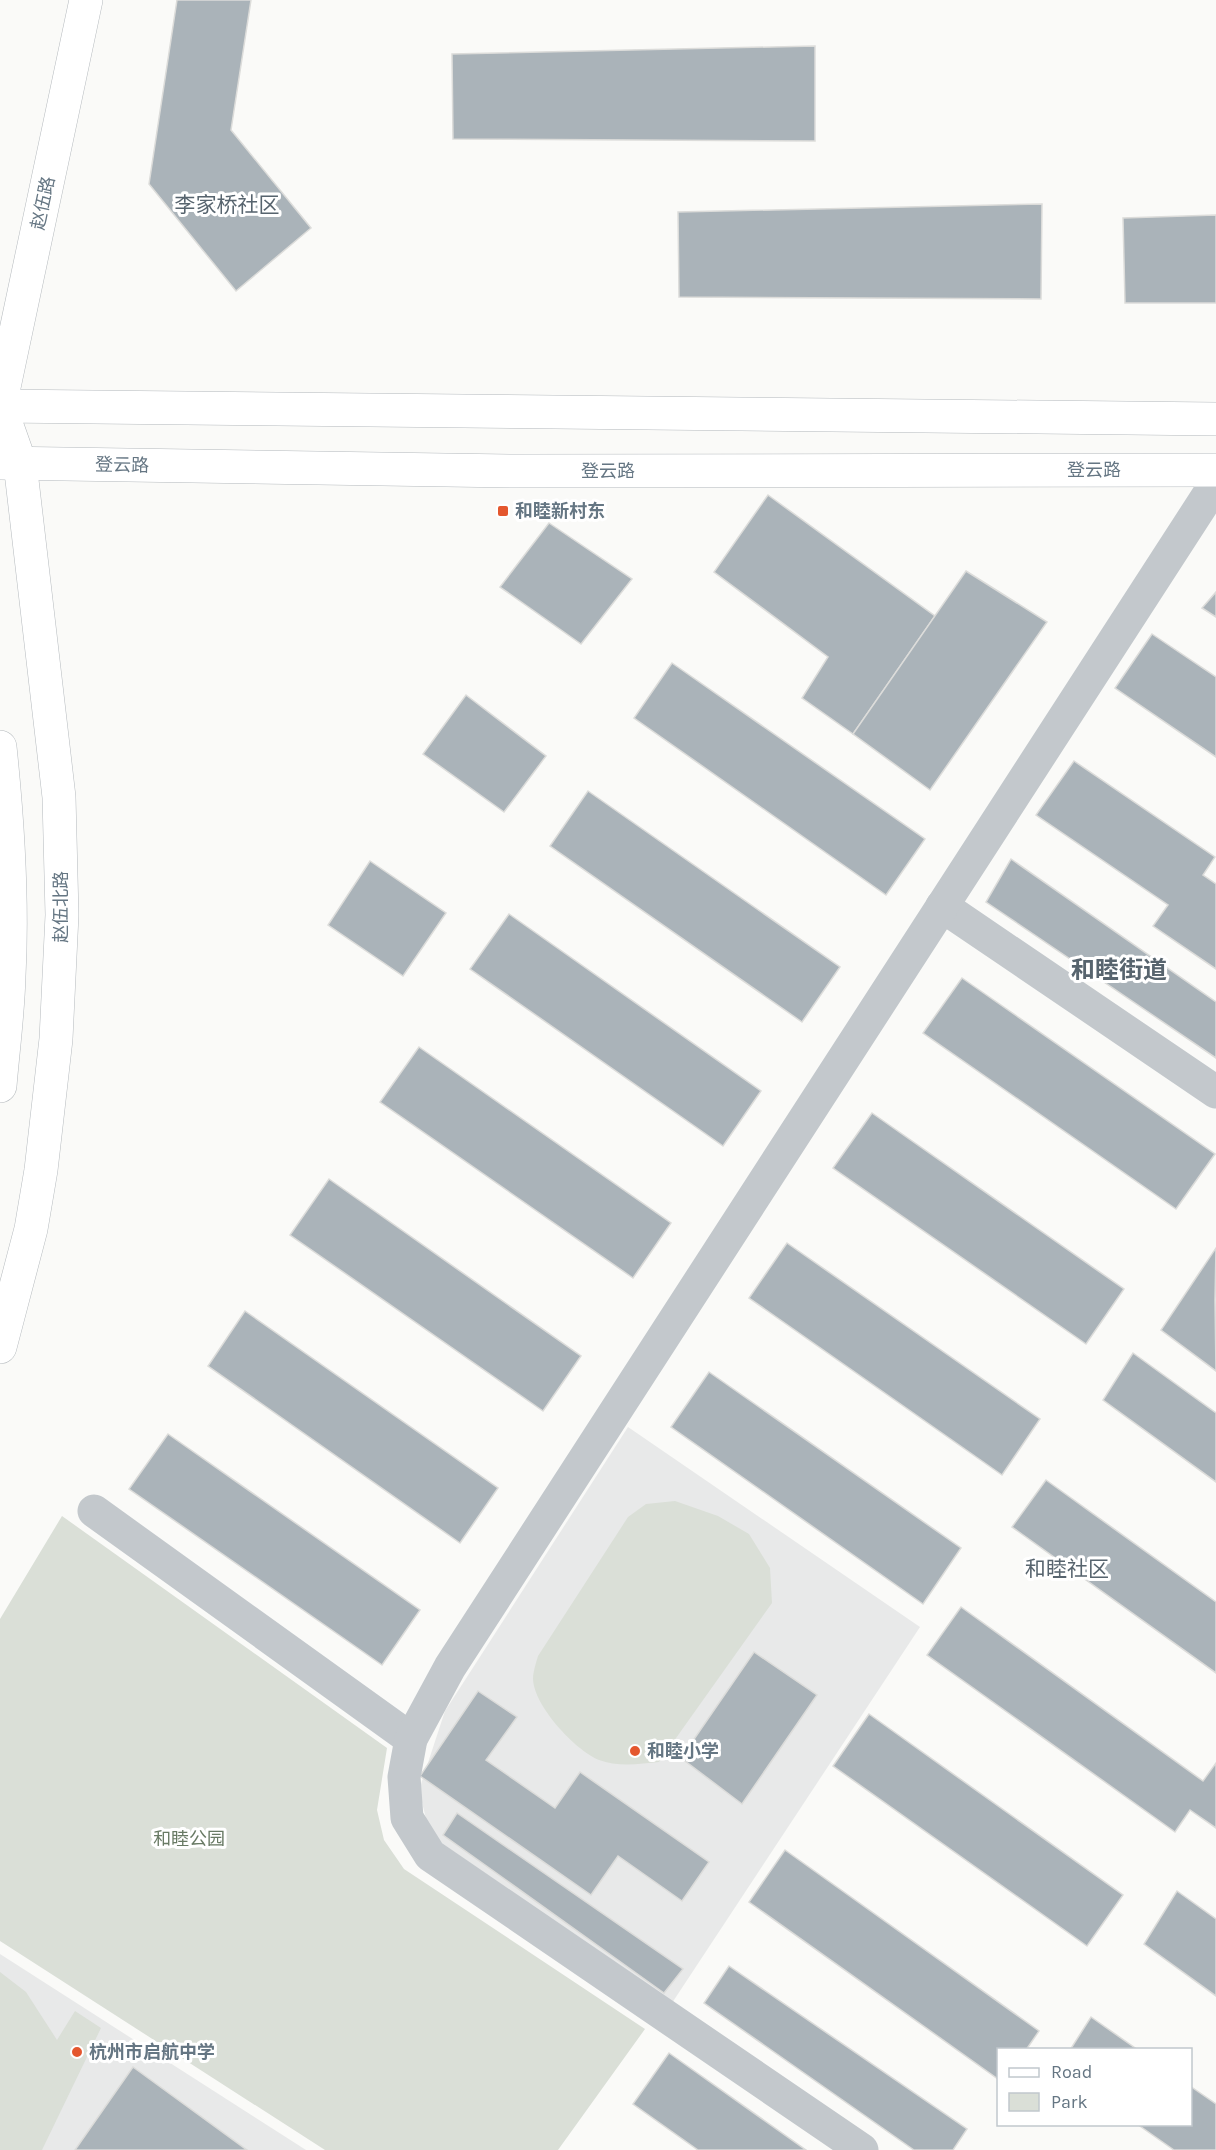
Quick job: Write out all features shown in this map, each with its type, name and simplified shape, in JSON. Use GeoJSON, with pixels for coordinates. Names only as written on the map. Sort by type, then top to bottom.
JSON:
{"type":"FeatureCollection","features":[{"type":"Feature","properties":{"kind":"main road","name":"赵伍路"},"geometry":{"type":"LineString","coordinates":[[0,406],[86,0]]}},
{"type":"Feature","properties":{"kind":"main road"},"geometry":{"type":"LineString","coordinates":[[10,463],[0,406],[1216,419]]}},
{"type":"Feature","properties":{"kind":"main road","name":"登云路"},"geometry":{"type":"LineString","coordinates":[[10,463],[515,471],[1216,470]]}},
{"type":"Feature","properties":{"kind":"main road","name":"赵伍北路"},"geometry":{"type":"LineString","coordinates":[[0,1347],[31,1229],[41,1170],[56,1039],[62,915],[59,797],[10,463]]}},
{"type":"Feature","properties":{"kind":"main road"},"geometry":{"type":"LineString","coordinates":[[0,747],[8,825],[10,885],[9,976],[0,1086]]}},
{"type":"Feature","properties":{"kind":"street"},"geometry":{"type":"LineString","coordinates":[[862,2150],[430,1855],[407,1818],[404,1777],[411,1739],[450,1667],[1216,483]]}},
{"type":"Feature","properties":{"kind":"street"},"geometry":{"type":"LineString","coordinates":[[942,906],[1216,1092]]}},
{"type":"Feature","properties":{"kind":"street"},"geometry":{"type":"LineString","coordinates":[[94,1511],[411,1739]]}},
{"type":"Feature","properties":{"kind":"shaded area","name":"和睦小学"},"geometry":{"type":"Polygon","coordinates":[[[628,1427],[920,1627],[672,2003],[430,1835],[419,1790],[445,1711],[628,1427]]]}},
{"type":"Feature","properties":{"kind":"shaded area","name":"杭州市启航中学"},"geometry":{"type":"Polygon","coordinates":[[[0,1954],[306,2150],[0,2150],[0,1954]]]}},
{"type":"Feature","properties":{"kind":"green space"},"geometry":{"type":"Polygon","coordinates":[[[675,1501],[718,1516],[749,1534],[770,1568],[772,1603],[659,1762],[613,1764],[589,1755],[557,1726],[548,1714],[540,1702],[533,1679],[538,1656],[628,1517],[646,1504],[675,1501]]]}},
{"type":"Feature","properties":{"kind":"green space","name":"和睦公园"},"geometry":{"type":"Polygon","coordinates":[[[62,1516],[387,1748],[377,1810],[384,1840],[404,1869],[645,2029],[558,2150],[325,2150],[0,1941],[0,1619],[62,1516]]]}},
{"type":"Feature","properties":{"kind":"green space"},"geometry":{"type":"Polygon","coordinates":[[[0,1972],[26,1992],[57,2040],[75,2011],[101,2028],[42,2150],[0,2150],[0,1972]]]}},
{"type":"Feature","properties":{"kind":"building"},"geometry":{"type":"Polygon","coordinates":[[[177,0],[251,0],[231,130],[311,228],[236,291],[149,184],[177,0]]]}},
{"type":"Feature","properties":{"kind":"building"},"geometry":{"type":"Polygon","coordinates":[[[815,46],[815,141],[453,139],[452,54],[815,46]]]}},
{"type":"Feature","properties":{"kind":"building"},"geometry":{"type":"Polygon","coordinates":[[[1042,204],[1041,299],[679,297],[678,212],[1042,204]]]}},
{"type":"Feature","properties":{"kind":"building"},"geometry":{"type":"Polygon","coordinates":[[[1216,215],[1216,303],[1125,303],[1123,218],[1216,215]]]}},
{"type":"Feature","properties":{"kind":"building"},"geometry":{"type":"Polygon","coordinates":[[[768,495],[935,616],[853,734],[802,698],[828,657],[714,572],[768,495]]]}},
{"type":"Feature","properties":{"kind":"building"},"geometry":{"type":"Polygon","coordinates":[[[549,523],[632,579],[581,644],[500,587],[549,523]]]}},
{"type":"Feature","properties":{"kind":"building"},"geometry":{"type":"Polygon","coordinates":[[[966,571],[1047,622],[930,790],[853,734],[966,571]]]}},
{"type":"Feature","properties":{"kind":"building"},"geometry":{"type":"Polygon","coordinates":[[[1216,592],[1216,617],[1202,608],[1216,592]]]}},
{"type":"Feature","properties":{"kind":"building"},"geometry":{"type":"Polygon","coordinates":[[[1152,634],[1216,677],[1216,757],[1115,688],[1152,634]]]}},
{"type":"Feature","properties":{"kind":"building"},"geometry":{"type":"Polygon","coordinates":[[[672,663],[925,839],[886,895],[634,718],[672,663]]]}},
{"type":"Feature","properties":{"kind":"building"},"geometry":{"type":"Polygon","coordinates":[[[466,695],[546,756],[504,812],[423,754],[466,695]]]}},
{"type":"Feature","properties":{"kind":"building"},"geometry":{"type":"Polygon","coordinates":[[[1074,761],[1215,857],[1203,875],[1216,884],[1216,969],[1153,926],[1168,905],[1036,815],[1074,761]]]}},
{"type":"Feature","properties":{"kind":"building"},"geometry":{"type":"Polygon","coordinates":[[[588,791],[840,967],[802,1022],[550,846],[588,791]]]}},
{"type":"Feature","properties":{"kind":"building"},"geometry":{"type":"Polygon","coordinates":[[[1011,859],[1216,1002],[1216,1058],[986,902],[1011,859]]]}},
{"type":"Feature","properties":{"kind":"building"},"geometry":{"type":"Polygon","coordinates":[[[370,861],[446,913],[403,976],[328,925],[370,861]]]}},
{"type":"Feature","properties":{"kind":"building"},"geometry":{"type":"Polygon","coordinates":[[[509,914],[761,1091],[723,1146],[470,969],[509,914]]]}},
{"type":"Feature","properties":{"kind":"building"},"geometry":{"type":"Polygon","coordinates":[[[962,978],[1215,1154],[1176,1209],[923,1033],[962,978]]]}},
{"type":"Feature","properties":{"kind":"building"},"geometry":{"type":"Polygon","coordinates":[[[419,1047],[671,1223],[633,1278],[380,1102],[419,1047]]]}},
{"type":"Feature","properties":{"kind":"building"},"geometry":{"type":"Polygon","coordinates":[[[872,1113],[1124,1289],[1086,1344],[833,1168],[872,1113]]]}},
{"type":"Feature","properties":{"kind":"building"},"geometry":{"type":"Polygon","coordinates":[[[329,1179],[581,1356],[543,1411],[290,1235],[329,1179]]]}},
{"type":"Feature","properties":{"kind":"building"},"geometry":{"type":"Polygon","coordinates":[[[787,1243],[1040,1419],[1002,1475],[749,1298],[787,1243]]]}},
{"type":"Feature","properties":{"kind":"building"},"geometry":{"type":"Polygon","coordinates":[[[1216,1248],[1215,1300],[1216,1371],[1161,1330],[1216,1248]]]}},
{"type":"Feature","properties":{"kind":"building"},"geometry":{"type":"Polygon","coordinates":[[[245,1311],[498,1488],[460,1543],[208,1366],[245,1311]]]}},
{"type":"Feature","properties":{"kind":"building"},"geometry":{"type":"Polygon","coordinates":[[[1133,1353],[1216,1413],[1216,1482],[1103,1400],[1133,1353]]]}},
{"type":"Feature","properties":{"kind":"building"},"geometry":{"type":"Polygon","coordinates":[[[709,1372],[961,1548],[923,1604],[671,1427],[709,1372]]]}},
{"type":"Feature","properties":{"kind":"building"},"geometry":{"type":"Polygon","coordinates":[[[168,1434],[420,1610],[382,1665],[129,1489],[168,1434]]]}},
{"type":"Feature","properties":{"kind":"building"},"geometry":{"type":"Polygon","coordinates":[[[1046,1480],[1216,1602],[1216,1673],[1012,1527],[1046,1480]]]}},
{"type":"Feature","properties":{"kind":"building"},"geometry":{"type":"Polygon","coordinates":[[[961,1607],[1203,1781],[1216,1763],[1216,1828],[1190,1810],[1175,1832],[927,1655],[961,1607]]]}},
{"type":"Feature","properties":{"kind":"building"},"geometry":{"type":"Polygon","coordinates":[[[754,1652],[817,1695],[742,1804],[681,1758],[754,1652]]]}},
{"type":"Feature","properties":{"kind":"building"},"geometry":{"type":"Polygon","coordinates":[[[478,1691],[517,1717],[486,1760],[555,1808],[580,1772],[709,1862],[682,1901],[618,1856],[591,1895],[420,1776],[478,1691]]]}},
{"type":"Feature","properties":{"kind":"building"},"geometry":{"type":"Polygon","coordinates":[[[869,1714],[1123,1895],[1087,1946],[833,1766],[869,1714]]]}},
{"type":"Feature","properties":{"kind":"building"},"geometry":{"type":"Polygon","coordinates":[[[457,1813],[683,1969],[664,1993],[443,1835],[457,1813]]]}},
{"type":"Feature","properties":{"kind":"building"},"geometry":{"type":"Polygon","coordinates":[[[785,1850],[1039,2031],[1027,2048],[997,2048],[997,2078],[749,1902],[785,1850]]]}},
{"type":"Feature","properties":{"kind":"building"},"geometry":{"type":"Polygon","coordinates":[[[1177,1891],[1216,1919],[1216,1996],[1144,1944],[1177,1891]]]}},
{"type":"Feature","properties":{"kind":"building"},"geometry":{"type":"Polygon","coordinates":[[[729,1966],[967,2129],[953,2150],[914,2150],[704,2003],[729,1966]]]}},
{"type":"Feature","properties":{"kind":"building"},"geometry":{"type":"Polygon","coordinates":[[[1091,2017],[1135,2048],[1071,2048],[1091,2017]]]}},
{"type":"Feature","properties":{"kind":"building"},"geometry":{"type":"Polygon","coordinates":[[[669,2053],[806,2150],[698,2150],[633,2104],[669,2053]]]}},
{"type":"Feature","properties":{"kind":"building"},"geometry":{"type":"Polygon","coordinates":[[[133,2067],[247,2150],[75,2150],[133,2067]]]}},
{"type":"Feature","properties":{"kind":"building"},"geometry":{"type":"Polygon","coordinates":[[[1192,2087],[1216,2104],[1216,2150],[1174,2150],[1140,2126],[1192,2126],[1192,2087]]]}},
{"type":"Feature","properties":{"kind":"place","name":"和睦新村东"},"geometry":{"type":"Point","coordinates":[503,511]}},
{"type":"Feature","properties":{"kind":"place","name":"和睦小学"},"geometry":{"type":"Point","coordinates":[635,1751]}},
{"type":"Feature","properties":{"kind":"place","name":"杭州市启航中学"},"geometry":{"type":"Point","coordinates":[77,2052]}},
{"type":"Feature","properties":{"kind":"district","name":"李家桥社区"},"geometry":{"type":"Point","coordinates":[227,205]}},
{"type":"Feature","properties":{"kind":"district","name":"和睦街道"},"geometry":{"type":"Point","coordinates":[1119,970]}},
{"type":"Feature","properties":{"kind":"district","name":"和睦社区"},"geometry":{"type":"Point","coordinates":[1067,1569]}}]}
